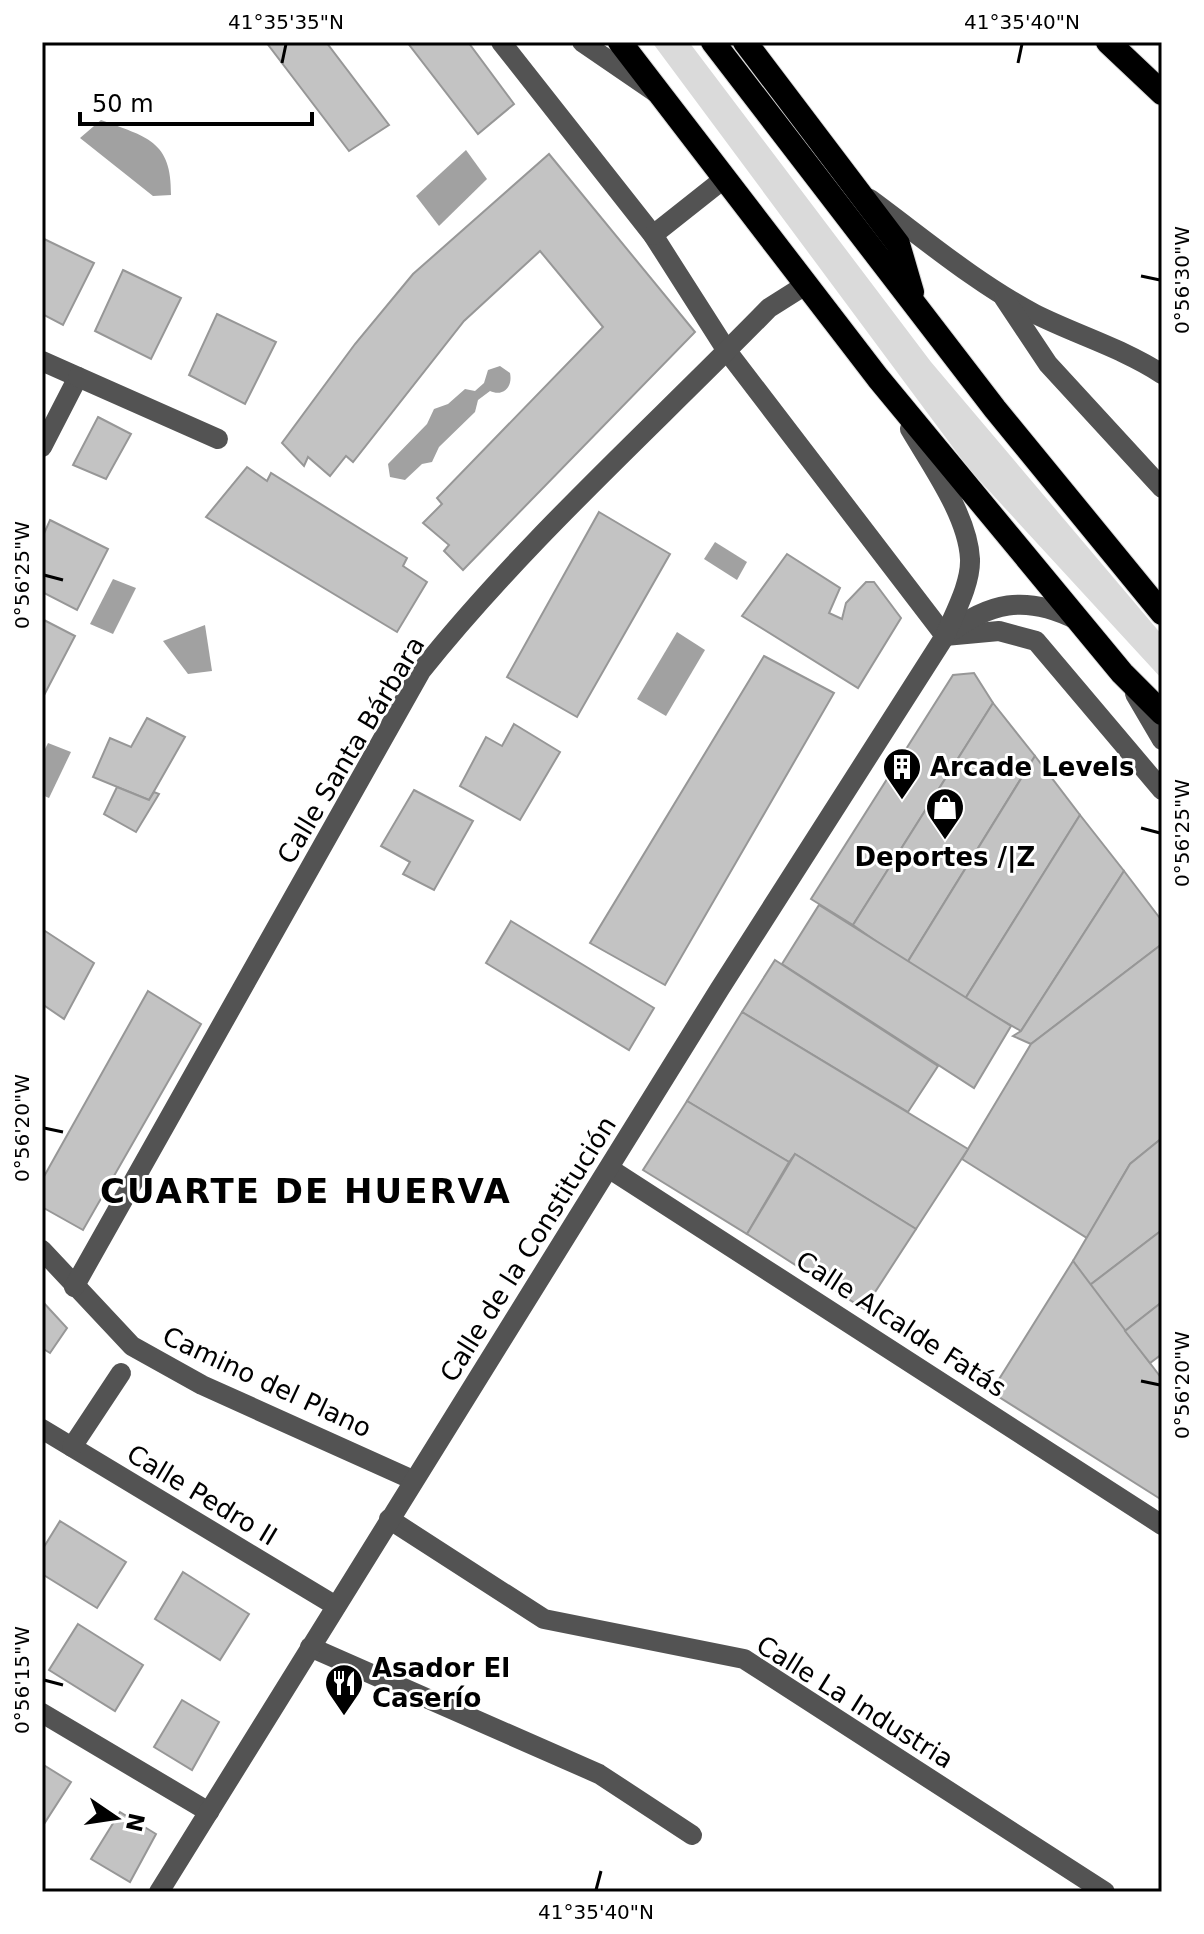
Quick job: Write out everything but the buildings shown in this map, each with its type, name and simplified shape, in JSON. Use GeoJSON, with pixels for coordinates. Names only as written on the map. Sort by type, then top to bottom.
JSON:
{"type":"FeatureCollection","features":[{"type":"Feature","properties":{"kind":"highway"},"geometry":{"type":"LineString","coordinates":[[620,42],[878,378],[1122,673],[1162,713]]}},
{"type":"Feature","properties":{"kind":"highway"},"geometry":{"type":"LineString","coordinates":[[713,42],[1067,499],[1162,613]]}},
{"type":"Feature","properties":{"kind":"highway"},"geometry":{"type":"LineString","coordinates":[[745,42],[898,244],[916,305]]}},
{"type":"Feature","properties":{"kind":"highway"},"geometry":{"type":"LineString","coordinates":[[1108,42],[1162,93]]}},
{"type":"Feature","properties":{"kind":"street"},"geometry":{"type":"LineString","coordinates":[[501,42],[653,235],[727,351],[945,636],[999,631],[1036,641],[1162,790]]}},
{"type":"Feature","properties":{"kind":"street"},"geometry":{"type":"LineString","coordinates":[[582,42],[662,96]]}},
{"type":"Feature","properties":{"kind":"street"},"geometry":{"type":"LineString","coordinates":[[653,235],[725,178]]}},
{"type":"Feature","properties":{"kind":"street"},"geometry":{"type":"LineString","coordinates":[[857,189],[1001,293],[1036,314],[1133,355],[1162,374]]}},
{"type":"Feature","properties":{"kind":"street","name":"Calle Santa Bárbara"},"geometry":{"type":"LineString","coordinates":[[74,1287],[421,671],[448,637],[769,308],[807,284]]}},
{"type":"Feature","properties":{"kind":"street"},"geometry":{"type":"LineString","coordinates":[[1001,293],[1048,364],[1162,488]]}},
{"type":"Feature","properties":{"kind":"street"},"geometry":{"type":"LineString","coordinates":[[42,361],[218,439]]}},
{"type":"Feature","properties":{"kind":"street"},"geometry":{"type":"LineString","coordinates":[[42,447],[78,377]]}},
{"type":"Feature","properties":{"kind":"street","name":"Calle de la Constitución"},"geometry":{"type":"LineString","coordinates":[[159,1892],[719,990],[945,636],[963,590],[970,559],[947,490],[878,378]]}},
{"type":"Feature","properties":{"kind":"street","name":"Calle de la Constitución"},"geometry":{"type":"LineString","coordinates":[[945,636],[973,614],[1002,605],[1056,610],[1083,624]]}},
{"type":"Feature","properties":{"kind":"street"},"geometry":{"type":"LineString","coordinates":[[1122,673],[1162,740]]}},
{"type":"Feature","properties":{"kind":"street","name":"Calle Alcalde Fatás"},"geometry":{"type":"LineString","coordinates":[[610,1169],[1162,1525]]}},
{"type":"Feature","properties":{"kind":"street","name":"Camino del Plano"},"geometry":{"type":"LineString","coordinates":[[42,1250],[132,1346],[202,1385],[413,1480]]}},
{"type":"Feature","properties":{"kind":"street"},"geometry":{"type":"LineString","coordinates":[[72,1447],[121,1373]]}},
{"type":"Feature","properties":{"kind":"street","name":"Calle Pedro II"},"geometry":{"type":"LineString","coordinates":[[42,1429],[336,1606]]}},
{"type":"Feature","properties":{"kind":"street","name":"Calle La Industria"},"geometry":{"type":"LineString","coordinates":[[389,1519],[544,1619],[744,1659],[1105,1892]]}},
{"type":"Feature","properties":{"kind":"street"},"geometry":{"type":"LineString","coordinates":[[310,1647],[599,1774],[692,1835]]}},
{"type":"Feature","properties":{"kind":"street"},"geometry":{"type":"LineString","coordinates":[[42,1713],[209,1812]]}},
{"type":"Feature","properties":{"kind":"shaded area"},"geometry":{"type":"Polygon","coordinates":[[[652,42],[689,42],[931,362],[1162,635],[1162,679],[969,469],[652,42]]]}},
{"type":"Feature","properties":{"kind":"shaded area"},"geometry":{"type":"Polygon","coordinates":[[[101,120],[153,143],[167,162],[171,195],[153,196],[80,138],[101,120]]]}},
{"type":"Feature","properties":{"kind":"shaded area"},"geometry":{"type":"Polygon","coordinates":[[[466,150],[487,179],[439,226],[416,196],[466,150]]]}},
{"type":"Feature","properties":{"kind":"shaded area"},"geometry":{"type":"Polygon","coordinates":[[[500,366],[510,373],[506,390],[499,393],[490,391],[478,400],[475,412],[439,447],[432,462],[422,464],[405,480],[390,477],[388,464],[427,424],[434,409],[448,404],[465,389],[475,391],[484,383],[488,370],[500,366]]]}},
{"type":"Feature","properties":{"kind":"shaded area"},"geometry":{"type":"Polygon","coordinates":[[[715,542],[747,562],[737,580],[704,559],[715,542]]]}},
{"type":"Feature","properties":{"kind":"shaded area"},"geometry":{"type":"Polygon","coordinates":[[[113,579],[136,588],[113,634],[90,624],[113,579]]]}},
{"type":"Feature","properties":{"kind":"shaded area"},"geometry":{"type":"Polygon","coordinates":[[[205,625],[212,671],[188,674],[163,641],[205,625]]]}},
{"type":"Feature","properties":{"kind":"shaded area"},"geometry":{"type":"Polygon","coordinates":[[[677,632],[705,650],[666,716],[637,699],[677,632]]]}},
{"type":"Feature","properties":{"kind":"shaded area"},"geometry":{"type":"Polygon","coordinates":[[[48,743],[71,752],[49,798],[42,795],[42,755],[48,743]]]}},
{"type":"Feature","properties":{"kind":"place","name":"Arcade Levels"},"geometry":{"type":"Point","coordinates":[902,801]}},
{"type":"Feature","properties":{"kind":"place","name":"Deportes /|Z"},"geometry":{"type":"Point","coordinates":[945,841]}},
{"type":"Feature","properties":{"kind":"place","name":"Asador El Caserío"},"geometry":{"type":"Point","coordinates":[344,1717]}},
{"type":"Feature","properties":{"kind":"district","name":"CUARTE DE HUERVA"},"geometry":{"type":"Point","coordinates":[306,1191]}}]}
